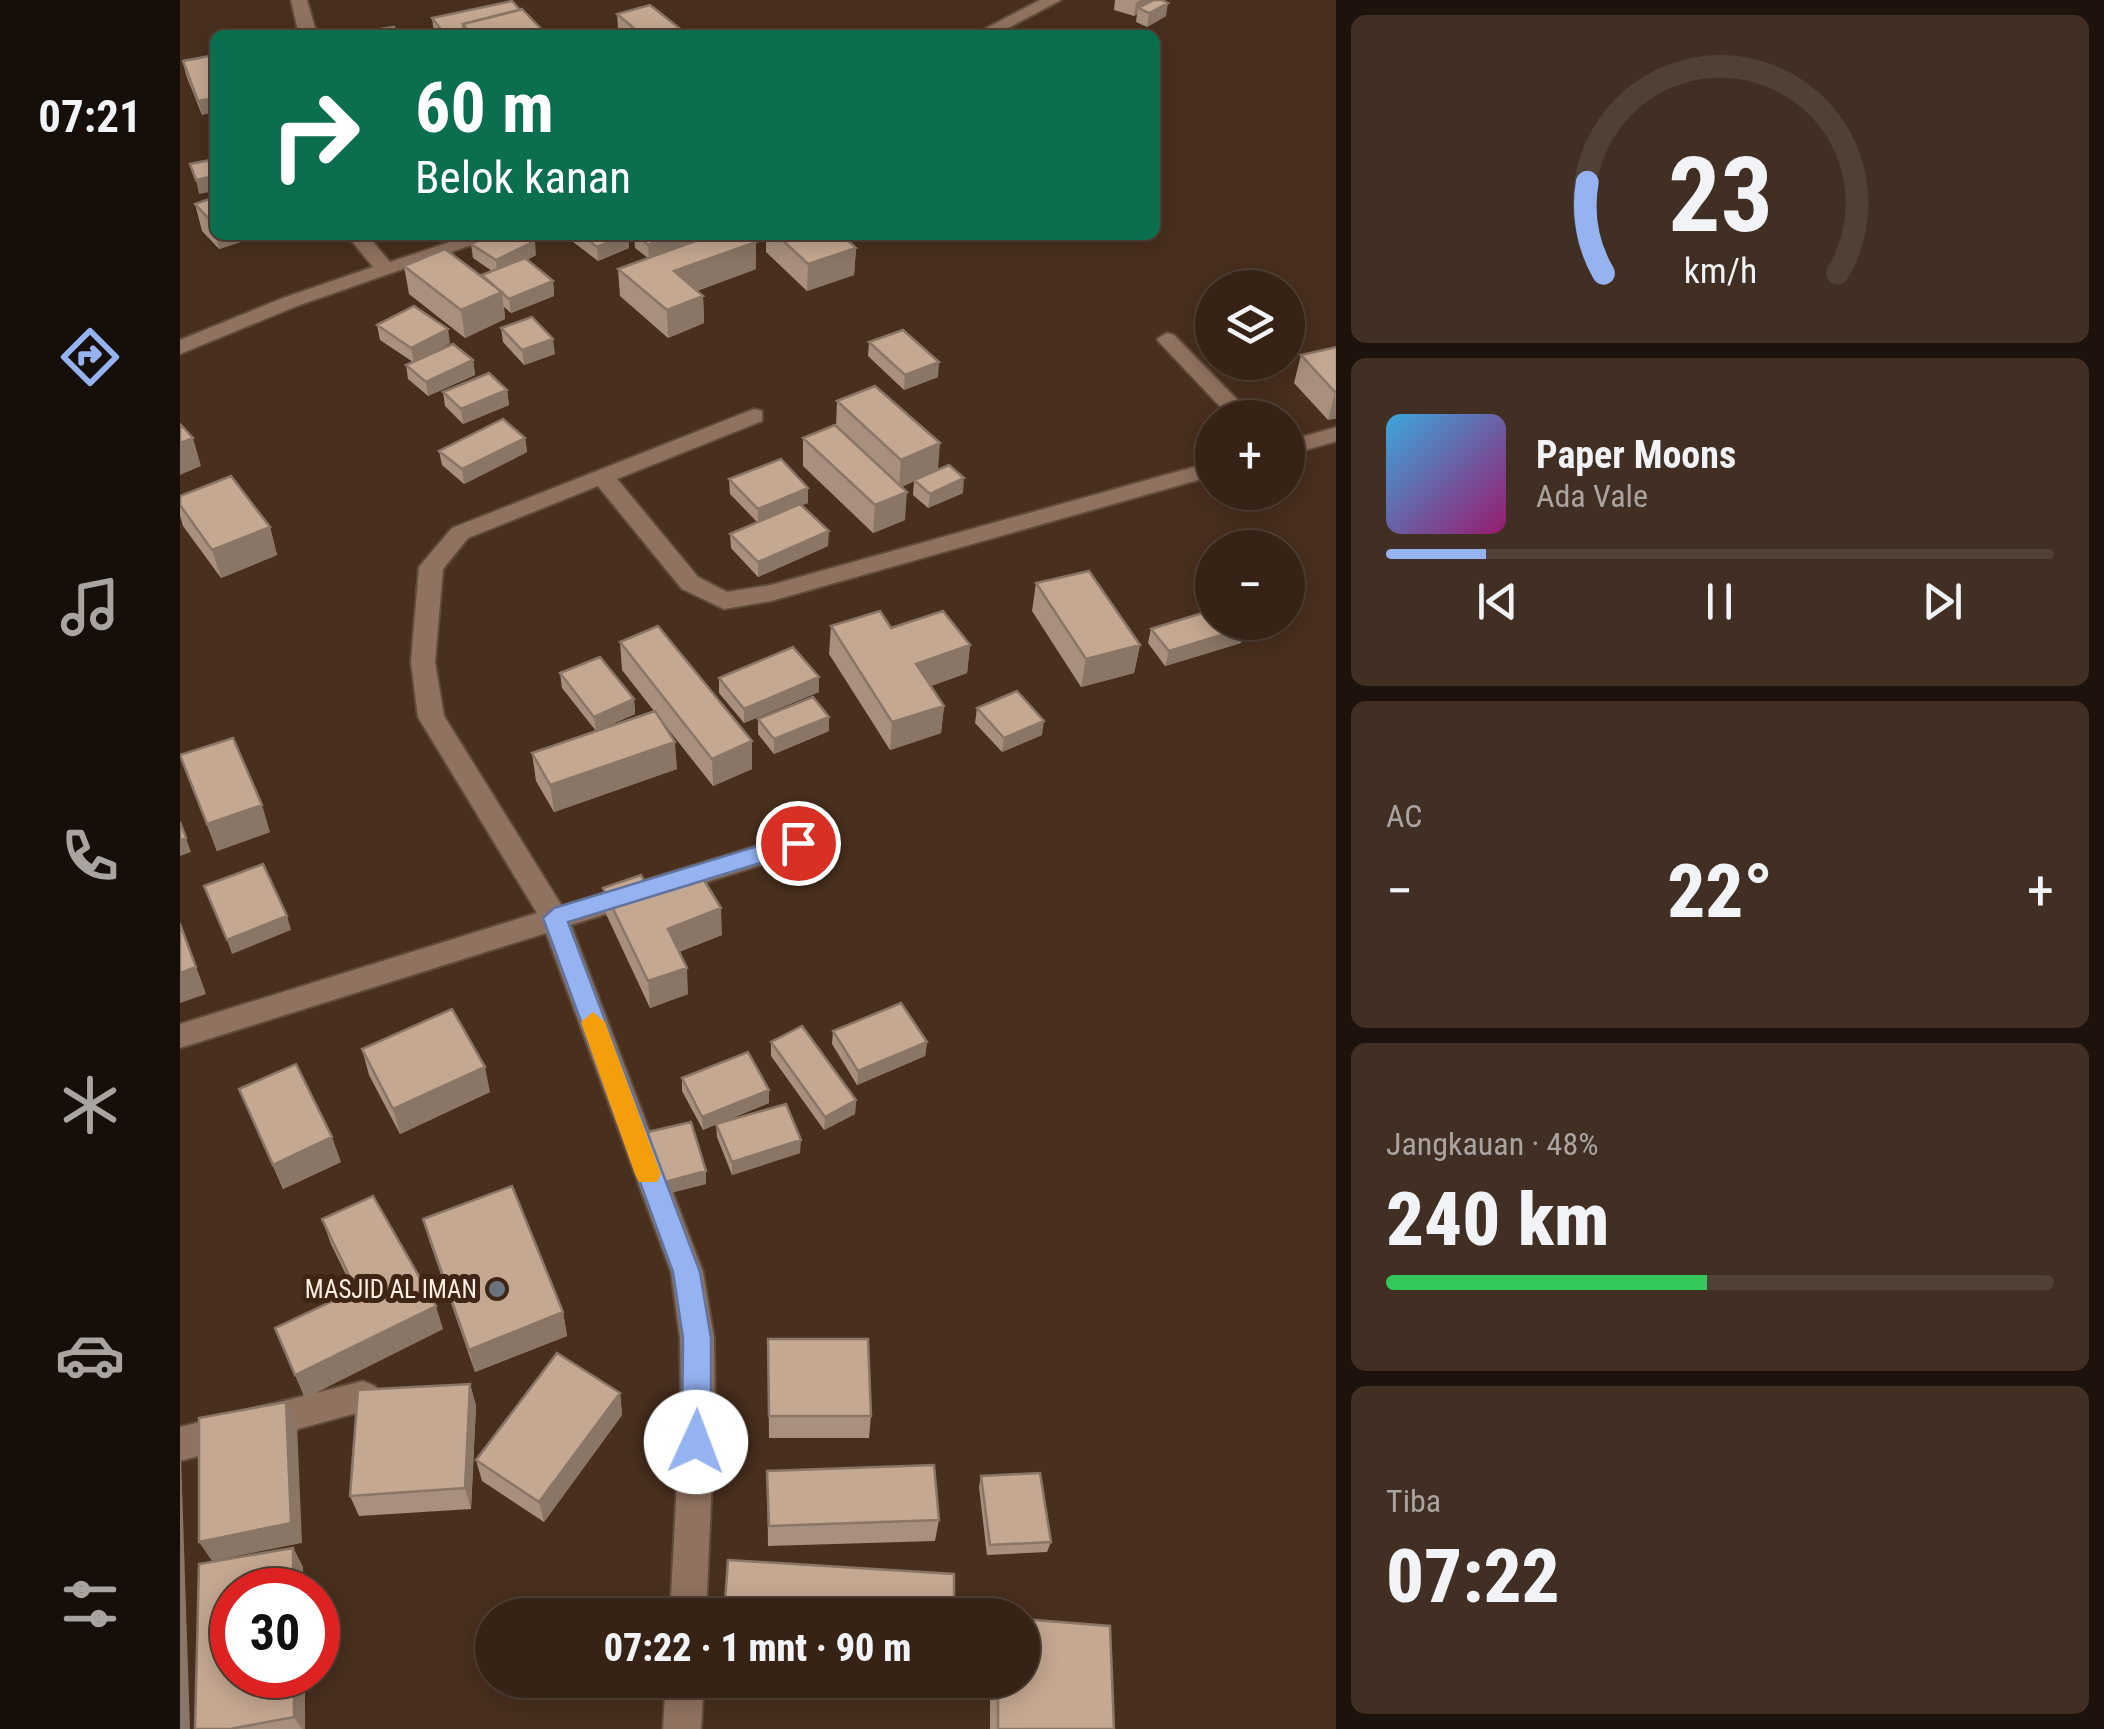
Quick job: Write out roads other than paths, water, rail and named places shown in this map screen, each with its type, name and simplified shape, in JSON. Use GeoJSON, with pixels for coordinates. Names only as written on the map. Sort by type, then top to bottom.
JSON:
{"type":"FeatureCollection","features":[{"type":"Feature","properties":{"kind":"street"},"geometry":{"type":"LineString","coordinates":[[299,0],[307,30]]}},
{"type":"Feature","properties":{"kind":"street"},"geometry":{"type":"LineString","coordinates":[[992,30],[1053,0]]}},
{"type":"Feature","properties":{"kind":"street"},"geometry":{"type":"LineString","coordinates":[[362,240],[384,269]]}},
{"type":"Feature","properties":{"kind":"street"},"geometry":{"type":"LineString","coordinates":[[180,348],[384,269],[474,240]]}},
{"type":"Feature","properties":{"kind":"street"},"geometry":{"type":"LineString","coordinates":[[1167,339],[1226,400]]}},
{"type":"Feature","properties":{"kind":"street"},"geometry":{"type":"LineString","coordinates":[[689,1598],[698,1408],[697,1338],[687,1272],[554,918],[431,717],[424,662],[432,567],[460,533],[754,416]]}},
{"type":"Feature","properties":{"kind":"street"},"geometry":{"type":"LineString","coordinates":[[1305,443],[1336,434]]}},
{"type":"Feature","properties":{"kind":"street"},"geometry":{"type":"LineString","coordinates":[[602,476],[690,582],[724,601],[771,593],[1195,474]]}},
{"type":"Feature","properties":{"kind":"street"},"geometry":{"type":"LineString","coordinates":[[180,1036],[798,843]]}},
{"type":"Feature","properties":{"kind":"street"},"geometry":{"type":"LineString","coordinates":[[180,1444],[363,1397]]}},
{"type":"Feature","properties":{"kind":"street"},"geometry":{"type":"LineString","coordinates":[[682,1729],[684,1698]]}},
{"type":"Feature","properties":{"kind":"place","name":"MASJID AL IMAN"},"geometry":{"type":"Point","coordinates":[497,1289]}}]}
